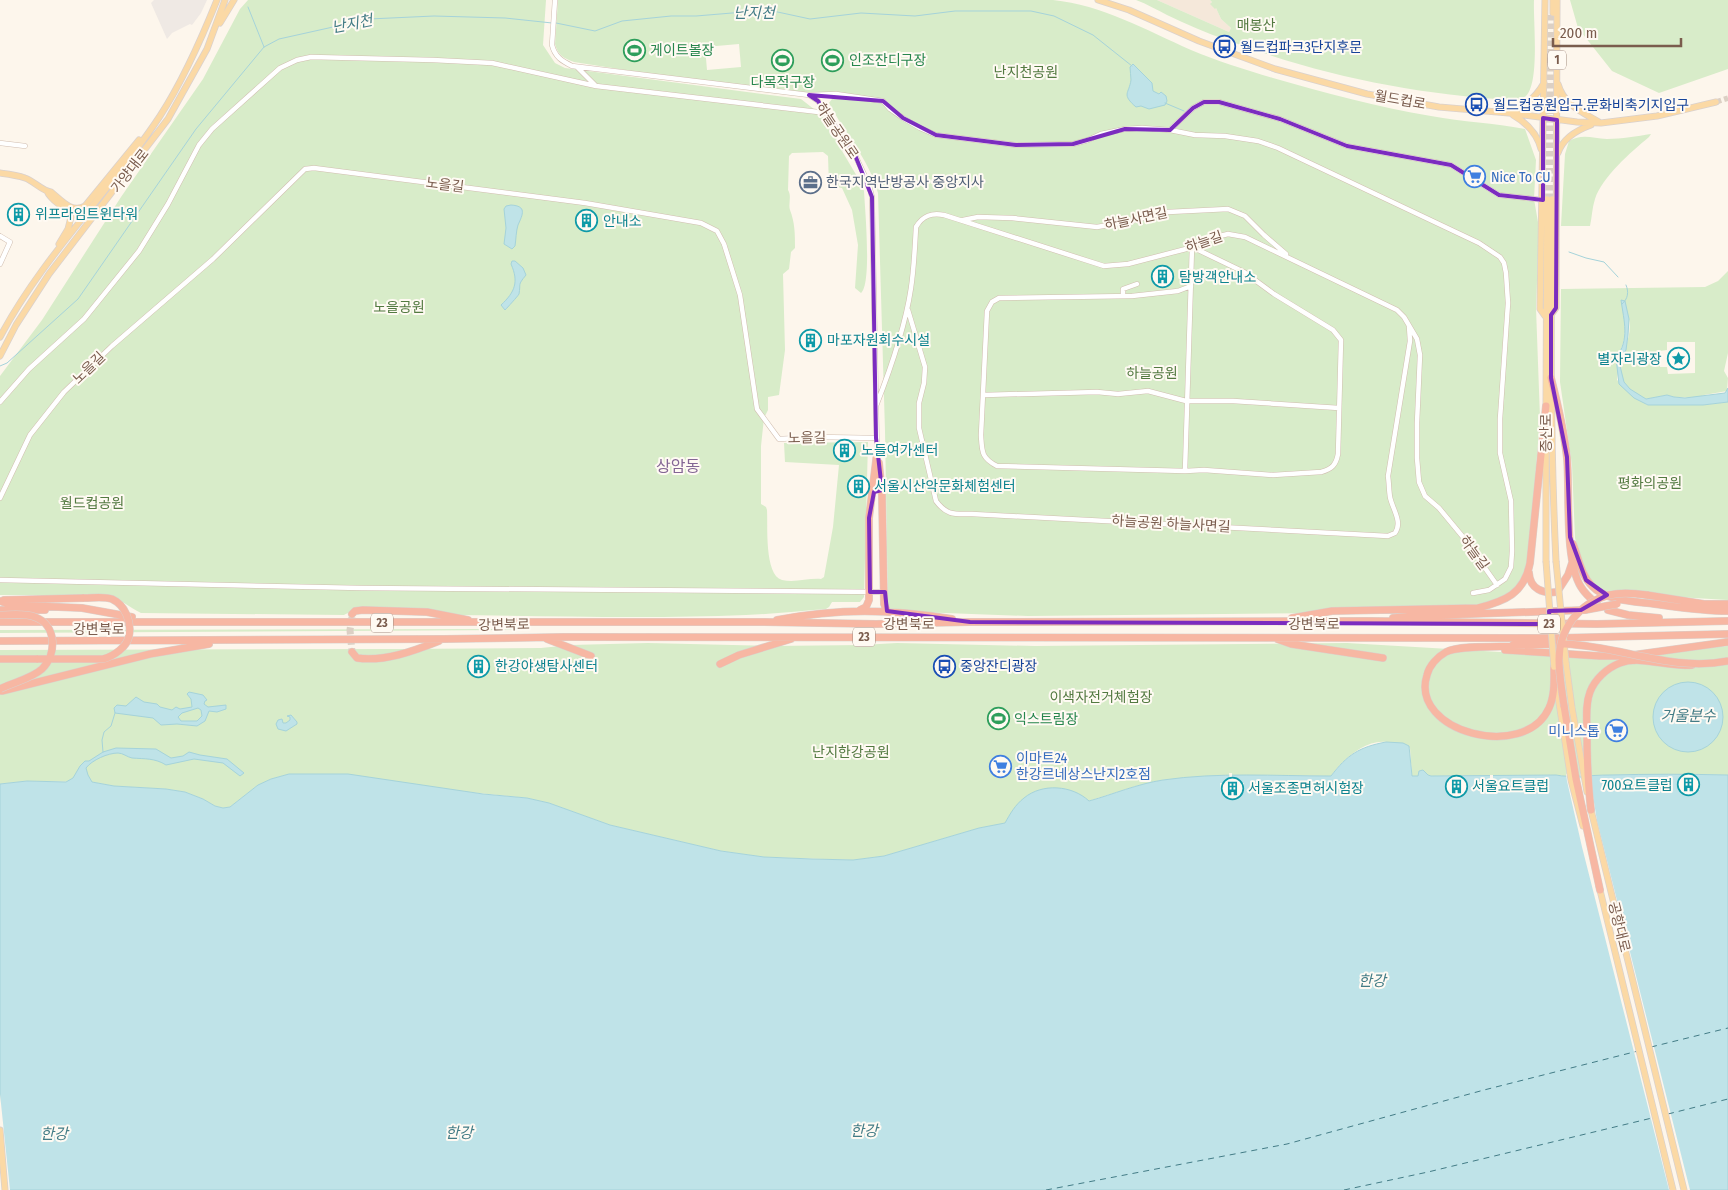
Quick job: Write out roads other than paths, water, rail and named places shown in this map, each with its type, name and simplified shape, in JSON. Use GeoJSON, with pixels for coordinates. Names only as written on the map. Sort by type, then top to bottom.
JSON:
{"type":"FeatureCollection","features":[{"type":"Feature","properties":{"kind":"highway"},"geometry":{"type":"LineString","coordinates":[[1551,378],[1561,419],[1567,457],[1570,537],[1574,571],[1581,589],[1597,604]]}},
{"type":"Feature","properties":{"kind":"highway"},"geometry":{"type":"LineString","coordinates":[[1546,406],[1529,576],[1533,586],[1549,593],[1557,592],[1568,575],[1573,561]]}},
{"type":"Feature","properties":{"kind":"highway"},"geometry":{"type":"LineString","coordinates":[[877,453],[882,493],[884,604],[887,611]]}},
{"type":"Feature","properties":{"kind":"highway"},"geometry":{"type":"LineString","coordinates":[[859,611],[866,607],[870,592],[869,518],[877,453]]}},
{"type":"Feature","properties":{"kind":"highway"},"geometry":{"type":"LineString","coordinates":[[871,494],[876,491],[882,493]]}},
{"type":"Feature","properties":{"kind":"highway"},"geometry":{"type":"LineString","coordinates":[[1570,537],[1586,580],[1593,588],[1612,597],[1694,610],[1728,611]]}},
{"type":"Feature","properties":{"kind":"highway"},"geometry":{"type":"LineString","coordinates":[[1272,622],[1332,611],[1478,608],[1497,603],[1515,592],[1528,575],[1530,563]]}},
{"type":"Feature","properties":{"kind":"highway"},"geometry":{"type":"LineString","coordinates":[[1600,890],[1576,779],[1564,706],[1559,661],[1567,626],[1578,612],[1588,604],[1610,594],[1632,593],[1704,604],[1728,604]]}},
{"type":"Feature","properties":{"kind":"highway"},"geometry":{"type":"LineString","coordinates":[[0,600],[104,597],[122,605],[128,614],[130,626],[130,637],[124,646],[110,657],[104,659],[0,659]]}},
{"type":"Feature","properties":{"kind":"highway"},"geometry":{"type":"LineString","coordinates":[[0,600],[12,605],[82,608],[160,622]]}},
{"type":"Feature","properties":{"kind":"highway"},"geometry":{"type":"LineString","coordinates":[[1370,621],[1413,616],[1585,610],[1617,604],[1650,603]]}},
{"type":"Feature","properties":{"kind":"highway"},"geometry":{"type":"LineString","coordinates":[[0,610],[88,610]]}},
{"type":"Feature","properties":{"kind":"highway"},"geometry":{"type":"LineString","coordinates":[[352,614],[355,611],[363,610],[426,612],[483,623]]}},
{"type":"Feature","properties":{"kind":"highway"},"geometry":{"type":"LineString","coordinates":[[1608,610],[1628,615],[1686,621]]}},
{"type":"Feature","properties":{"kind":"highway"},"geometry":{"type":"LineString","coordinates":[[764,622],[813,613],[859,611],[913,613],[970,622]]}},
{"type":"Feature","properties":{"kind":"highway"},"geometry":{"type":"LineString","coordinates":[[0,615],[35,616],[48,628],[53,647],[51,656],[41,670],[0,690]]}},
{"type":"Feature","properties":{"kind":"highway","name":"강변북로"},"geometry":{"type":"LineString","coordinates":[[0,622],[764,622],[876,624],[1370,621],[1597,624],[1727,621]]}},
{"type":"Feature","properties":{"kind":"highway","name":"강변북로"},"geometry":{"type":"LineString","coordinates":[[0,641],[229,641],[542,637],[1558,638],[1728,634]]}},
{"type":"Feature","properties":{"kind":"highway"},"geometry":{"type":"LineString","coordinates":[[542,637],[591,656]]}},
{"type":"Feature","properties":{"kind":"highway"},"geometry":{"type":"LineString","coordinates":[[720,664],[739,655],[800,637]]}},
{"type":"Feature","properties":{"kind":"highway"},"geometry":{"type":"LineString","coordinates":[[1272,637],[1291,644],[1384,658]]}},
{"type":"Feature","properties":{"kind":"highway"},"geometry":{"type":"LineString","coordinates":[[1454,637],[1474,643],[1517,646]]}},
{"type":"Feature","properties":{"kind":"highway"},"geometry":{"type":"LineString","coordinates":[[352,652],[357,658],[368,659],[415,651],[444,639]]}},
{"type":"Feature","properties":{"kind":"highway"},"geometry":{"type":"LineString","coordinates":[[0,690],[152,654],[229,641]]}},
{"type":"Feature","properties":{"kind":"highway"},"geometry":{"type":"LineString","coordinates":[[1477,648],[1626,656],[1728,642]]}},
{"type":"Feature","properties":{"kind":"highway"},"geometry":{"type":"LineString","coordinates":[[1554,666],[1554,692],[1549,708],[1544,716],[1526,730],[1514,735],[1478,735],[1461,729],[1434,711],[1425,692],[1428,670],[1445,652],[1454,649],[1566,644],[1593,646],[1654,660],[1699,665]]}},
{"type":"Feature","properties":{"kind":"highway"},"geometry":{"type":"LineString","coordinates":[[1591,810],[1586,710],[1590,690],[1597,679],[1620,663],[1632,661],[1681,667],[1728,661]]}},
{"type":"Feature","properties":{"kind":"main road","name":"가양대로"},"geometry":{"type":"LineString","coordinates":[[0,356],[16,325],[49,274],[168,119],[209,46],[225,0]]}},
{"type":"Feature","properties":{"kind":"main road"},"geometry":{"type":"LineString","coordinates":[[209,46],[227,9],[234,0]]}},
{"type":"Feature","properties":{"kind":"main road","name":"월드컵로"},"geometry":{"type":"LineString","coordinates":[[1098,0],[1129,10],[1199,41],[1275,69],[1367,94],[1440,107],[1601,124],[1655,117],[1716,102]]}},
{"type":"Feature","properties":{"kind":"main road","name":"1"},"geometry":{"type":"LineString","coordinates":[[1543,118],[1545,0]]}},
{"type":"Feature","properties":{"kind":"main road"},"geometry":{"type":"LineString","coordinates":[[1549,0],[1551,13],[1553,0]]}},
{"type":"Feature","properties":{"kind":"main road","name":"1"},"geometry":{"type":"LineString","coordinates":[[1557,0],[1557,120]]}},
{"type":"Feature","properties":{"kind":"main road","name":"가양대로"},"geometry":{"type":"LineString","coordinates":[[0,338],[17,307],[49,261],[152,128],[170,101],[200,44],[215,2]]}},
{"type":"Feature","properties":{"kind":"main road"},"geometry":{"type":"LineString","coordinates":[[1556,78],[1561,94],[1567,102],[1601,124]]}},
{"type":"Feature","properties":{"kind":"main road"},"geometry":{"type":"LineString","coordinates":[[1543,154],[1537,138],[1528,126],[1509,113],[1528,103],[1537,94],[1544,81]]}},
{"type":"Feature","properties":{"kind":"main road"},"geometry":{"type":"LineString","coordinates":[[1543,118],[1543,154],[1547,199],[1540,309],[1548,316],[1556,308],[1557,120]]}},
{"type":"Feature","properties":{"kind":"main road"},"geometry":{"type":"LineString","coordinates":[[1557,156],[1564,142],[1574,133],[1586,126],[1601,124]]}},
{"type":"Feature","properties":{"kind":"main road"},"geometry":{"type":"LineString","coordinates":[[46,191],[51,192],[73,208],[83,207],[133,146],[152,128]]}},
{"type":"Feature","properties":{"kind":"main road"},"geometry":{"type":"LineString","coordinates":[[0,173],[24,178],[38,184],[68,212],[71,218],[68,229],[49,261]]}},
{"type":"Feature","properties":{"kind":"main road","name":"증산로"},"geometry":{"type":"LineString","coordinates":[[1547,199],[1546,561],[1554,666]]}},
{"type":"Feature","properties":{"kind":"main road","name":"증산로"},"geometry":{"type":"LineString","coordinates":[[1548,316],[1556,561],[1566,663]]}},
{"type":"Feature","properties":{"kind":"main road","name":"공항대로"},"geometry":{"type":"LineString","coordinates":[[1566,663],[1578,743],[1591,810],[1684,1190]]}},
{"type":"Feature","properties":{"kind":"main road","name":"공항대로"},"geometry":{"type":"LineString","coordinates":[[1554,666],[1571,780],[1600,890],[1673,1190]]}},
{"type":"Feature","properties":{"kind":"main road"},"geometry":{"type":"LineString","coordinates":[[0,1130],[5,1190]]}},
{"type":"Feature","properties":{"kind":"street","name":"하늘공원로"},"geometry":{"type":"LineString","coordinates":[[555,0],[554,51],[560,59],[577,67],[809,95],[818,101],[855,155],[869,185],[872,197],[877,453]]}},
{"type":"Feature","properties":{"kind":"street"},"geometry":{"type":"LineString","coordinates":[[0,402],[29,369],[84,319],[139,250],[168,204],[199,145],[212,129],[280,68],[296,60],[311,57],[492,63],[596,86],[826,113]]}},
{"type":"Feature","properties":{"kind":"street"},"geometry":{"type":"LineString","coordinates":[[577,67],[596,86]]}},
{"type":"Feature","properties":{"kind":"street"},"geometry":{"type":"LineString","coordinates":[[809,95],[836,94],[883,101],[890,109],[903,118],[936,135],[1016,145],[1073,144],[1101,134],[1125,129],[1170,130],[1195,135],[1226,136],[1258,141],[1278,148],[1480,243],[1495,253],[1504,263],[1508,303],[1500,419],[1500,454],[1511,501],[1512,552],[1511,567],[1505,579],[1489,590],[1473,594]]}},
{"type":"Feature","properties":{"kind":"street"},"geometry":{"type":"LineString","coordinates":[[1170,130],[1193,108],[1204,102],[1219,102],[1280,120],[1347,146],[1451,165],[1499,195],[1547,199]]}},
{"type":"Feature","properties":{"kind":"street"},"geometry":{"type":"LineString","coordinates":[[0,143],[25,146]]}},
{"type":"Feature","properties":{"kind":"street","name":"노을길"},"geometry":{"type":"LineString","coordinates":[[0,498],[30,435],[64,392],[112,346],[213,259],[305,169],[314,168],[585,203],[702,223],[716,231],[724,244],[740,295],[758,409],[779,439],[876,438]]}},
{"type":"Feature","properties":{"kind":"street","name":"하늘사면길"},"geometry":{"type":"LineString","coordinates":[[961,220],[978,217],[1012,218],[1097,227],[1168,212],[1228,209],[1245,216],[1271,242],[1293,260]]}},
{"type":"Feature","properties":{"kind":"street","name":"하늘길"},"geometry":{"type":"LineString","coordinates":[[876,406],[891,368],[907,309],[911,287],[916,227],[920,220],[927,215],[935,213],[961,220],[1104,266],[1128,264],[1192,247],[1208,239],[1228,234],[1245,237],[1397,310],[1409,325],[1416,339],[1420,355],[1417,423],[1419,482],[1425,496],[1439,508],[1463,537],[1497,585]]}},
{"type":"Feature","properties":{"kind":"street"},"geometry":{"type":"LineString","coordinates":[[0,236],[10,242],[0,264]]}},
{"type":"Feature","properties":{"kind":"street"},"geometry":{"type":"LineString","coordinates":[[1185,471],[1186,400],[1191,286],[1192,247],[1244,272],[1337,334],[1341,340],[1338,454],[1337,461],[1328,470],[1274,475],[1204,470],[1185,471],[997,466],[987,461],[982,452],[981,434],[987,311],[992,302],[999,298],[1123,296],[1178,291],[1191,286]]}},
{"type":"Feature","properties":{"kind":"street"},"geometry":{"type":"LineString","coordinates":[[1123,296],[1123,289],[1137,284]]}},
{"type":"Feature","properties":{"kind":"street","name":"하늘공원 하늘사면길"},"geometry":{"type":"LineString","coordinates":[[907,309],[925,367],[924,383],[919,403],[919,428],[936,501],[942,508],[952,514],[1388,536],[1395,533],[1398,526],[1390,496],[1388,476],[1410,341],[1409,325]]}},
{"type":"Feature","properties":{"kind":"street"},"geometry":{"type":"LineString","coordinates":[[984,395],[1097,392],[1118,394],[1148,391],[1186,400],[1339,408]]}},
{"type":"Feature","properties":{"kind":"street"},"geometry":{"type":"LineString","coordinates":[[0,580],[351,588],[885,592]]}},
{"type":"Feature","properties":{"kind":"water"},"geometry":{"type":"Polygon","coordinates":[[[1133,64],[1152,83],[1153,91],[1159,94],[1161,92],[1166,96],[1167,101],[1165,105],[1149,109],[1141,106],[1136,107],[1129,99],[1127,94],[1131,80],[1130,67],[1133,64]]]}},
{"type":"Feature","properties":{"kind":"water"},"geometry":{"type":"Polygon","coordinates":[[[511,205],[522,209],[517,227],[515,246],[512,249],[504,244],[506,228],[504,209],[506,206],[511,205]]]}},
{"type":"Feature","properties":{"kind":"water"},"geometry":{"type":"Polygon","coordinates":[[[512,261],[515,261],[523,268],[526,275],[520,283],[519,294],[505,310],[501,305],[510,296],[515,281],[512,261]]]}},
{"type":"Feature","properties":{"kind":"water"},"geometry":{"type":"Polygon","coordinates":[[[1621,300],[1625,301],[1629,319],[1626,350],[1621,358],[1620,366],[1624,382],[1630,389],[1646,399],[1667,395],[1685,398],[1725,393],[1728,388],[1728,402],[1703,405],[1648,405],[1634,398],[1619,384],[1616,358],[1625,337],[1621,300]]]}},
{"type":"Feature","properties":{"kind":"water","name":"거울분수"},"geometry":{"type":"Polygon","coordinates":[[[1688,682],[1701,685],[1713,692],[1720,704],[1723,717],[1720,730],[1713,742],[1701,749],[1688,752],[1675,749],[1663,742],[1656,730],[1653,717],[1656,704],[1663,692],[1675,685],[1688,682]]]}},
{"type":"Feature","properties":{"kind":"water"},"geometry":{"type":"Polygon","coordinates":[[[189,692],[203,695],[207,700],[204,704],[208,707],[226,705],[226,709],[217,712],[209,711],[205,721],[197,726],[161,725],[153,718],[115,713],[114,708],[117,705],[126,706],[136,697],[144,702],[157,704],[160,707],[172,710],[176,707],[180,709],[192,707],[191,699],[187,694],[189,692]],[[198,708],[182,713],[178,717],[181,721],[197,721],[202,716],[201,710],[198,708]]]}},
{"type":"Feature","properties":{"kind":"water"},"geometry":{"type":"Polygon","coordinates":[[[291,715],[297,724],[286,731],[278,729],[276,724],[278,720],[282,719],[283,723],[286,723],[290,720],[290,717],[287,716],[291,715]]]}},
{"type":"Feature","properties":{"kind":"water","name":"한강"},"geometry":{"type":"Polygon","coordinates":[[[1386,742],[1403,743],[1409,746],[1412,776],[1418,776],[1419,771],[1423,770],[1431,776],[1728,775],[1728,1190],[0,1190],[0,784],[27,781],[66,782],[73,778],[85,761],[89,761],[103,752],[116,748],[156,749],[171,758],[183,756],[189,752],[227,759],[244,773],[240,776],[223,763],[194,759],[166,765],[154,760],[132,758],[114,753],[92,762],[86,768],[88,775],[92,782],[114,786],[185,792],[223,808],[230,807],[258,785],[289,774],[348,774],[483,794],[527,798],[549,803],[610,825],[721,851],[764,857],[853,860],[884,856],[979,828],[1005,823],[1021,801],[1031,793],[1048,788],[1066,789],[1089,801],[1163,780],[1226,775],[1331,776],[1354,753],[1368,746],[1386,742]]]}},
{"type":"Feature","properties":{"kind":"waterway"},"geometry":{"type":"LineString","coordinates":[[248,7],[264,47]]}},
{"type":"Feature","properties":{"kind":"waterway","name":"난지천"},"geometry":{"type":"LineString","coordinates":[[556,23],[595,31],[622,21],[744,12],[773,11],[810,19],[861,13],[915,16],[955,11],[1031,11],[1054,16],[1093,35],[1132,66]]}},
{"type":"Feature","properties":{"kind":"waterway"},"geometry":{"type":"LineString","coordinates":[[0,366],[7,363],[78,299],[196,129],[264,47],[279,39],[369,19],[434,16],[505,18],[552,23]]}},
{"type":"Feature","properties":{"kind":"waterway","name":"난지천"},"geometry":{"type":"LineString","coordinates":[[1165,103],[1184,111]]}},
{"type":"Feature","properties":{"kind":"waterway","name":"난지천"},"geometry":{"type":"LineString","coordinates":[[1569,252],[1604,262],[1618,277]]}},
{"type":"Feature","properties":{"kind":"waterway","name":"난지천"},"geometry":{"type":"LineString","coordinates":[[1622,304],[1626,300],[1626,285]]}},
{"type":"Feature","properties":{"kind":"waterway"},"geometry":{"type":"LineString","coordinates":[[103,752],[102,740],[104,732],[111,726],[115,713]]}},
{"type":"Feature","properties":{"kind":"tunnel"},"geometry":{"type":"LineString","coordinates":[[1552,199],[1553,13]]}},
{"type":"Feature","properties":{"kind":"tunnel"},"geometry":{"type":"LineString","coordinates":[[1547,199],[1549,14]]}},
{"type":"Feature","properties":{"kind":"tunnel"},"geometry":{"type":"LineString","coordinates":[[1716,102],[1728,98]]}},
{"type":"Feature","properties":{"kind":"tunnel"},"geometry":{"type":"LineString","coordinates":[[352,617],[350,630],[352,652]]}},
{"type":"Feature","properties":{"kind":"place","name":"월드컵파크3단지후문"},"geometry":{"type":"Point","coordinates":[1224,47]}},
{"type":"Feature","properties":{"kind":"place","name":"게이트볼장"},"geometry":{"type":"Point","coordinates":[634,50]}},
{"type":"Feature","properties":{"kind":"place","name":"다목적구장"},"geometry":{"type":"Point","coordinates":[783,60]}},
{"type":"Feature","properties":{"kind":"place","name":"인조잔디구장"},"geometry":{"type":"Point","coordinates":[833,60]}},
{"type":"Feature","properties":{"kind":"place","name":"월드컵공원입구.문화비축기지입구"},"geometry":{"type":"Point","coordinates":[1477,105]}},
{"type":"Feature","properties":{"kind":"place","name":"Nice To CU"},"geometry":{"type":"Point","coordinates":[1475,177]}},
{"type":"Feature","properties":{"kind":"place","name":"한국지역난방공사 중앙지사"},"geometry":{"type":"Point","coordinates":[810,182]}},
{"type":"Feature","properties":{"kind":"place","name":"위프라임트윈타워"},"geometry":{"type":"Point","coordinates":[19,214]}},
{"type":"Feature","properties":{"kind":"place","name":"안내소"},"geometry":{"type":"Point","coordinates":[587,221]}},
{"type":"Feature","properties":{"kind":"place","name":"탐방객안내소"},"geometry":{"type":"Point","coordinates":[1163,277]}},
{"type":"Feature","properties":{"kind":"place","name":"마포자원회수시설"},"geometry":{"type":"Point","coordinates":[811,340]}},
{"type":"Feature","properties":{"kind":"place","name":"별자리광장"},"geometry":{"type":"Point","coordinates":[1678,359]}},
{"type":"Feature","properties":{"kind":"place","name":"노들여가센터"},"geometry":{"type":"Point","coordinates":[845,450]}},
{"type":"Feature","properties":{"kind":"place","name":"서울시산악문화체험센터"},"geometry":{"type":"Point","coordinates":[858,486]}},
{"type":"Feature","properties":{"kind":"place","name":"한강야생탐사센터"},"geometry":{"type":"Point","coordinates":[479,666]}},
{"type":"Feature","properties":{"kind":"place","name":"중앙잔디광장"},"geometry":{"type":"Point","coordinates":[944,666]}},
{"type":"Feature","properties":{"kind":"place","name":"익스트림장"},"geometry":{"type":"Point","coordinates":[998,719]}},
{"type":"Feature","properties":{"kind":"place","name":"미니스톱"},"geometry":{"type":"Point","coordinates":[1616,731]}},
{"type":"Feature","properties":{"kind":"place","name":"이마트24 한강르네상스난지2호점"},"geometry":{"type":"Point","coordinates":[1000,766]}},
{"type":"Feature","properties":{"kind":"place","name":"700요트클럽"},"geometry":{"type":"Point","coordinates":[1689,785]}},
{"type":"Feature","properties":{"kind":"place","name":"서울요트클럽"},"geometry":{"type":"Point","coordinates":[1456,786]}},
{"type":"Feature","properties":{"kind":"place","name":"서울조종면허시험장"},"geometry":{"type":"Point","coordinates":[1232,788]}},
{"type":"Feature","properties":{"kind":"district","name":"상암동"},"geometry":{"type":"Point","coordinates":[678,466]}},
{"type":"Feature","properties":{"kind":"park label","name":"매봉산"},"geometry":{"type":"Point","coordinates":[1256,25]}},
{"type":"Feature","properties":{"kind":"park label","name":"난지천공원"},"geometry":{"type":"Point","coordinates":[1026,72]}},
{"type":"Feature","properties":{"kind":"park label","name":"노을공원"},"geometry":{"type":"Point","coordinates":[399,307]}},
{"type":"Feature","properties":{"kind":"park label","name":"하늘공원"},"geometry":{"type":"Point","coordinates":[1152,373]}},
{"type":"Feature","properties":{"kind":"park label","name":"평화의공원"},"geometry":{"type":"Point","coordinates":[1650,483]}},
{"type":"Feature","properties":{"kind":"park label","name":"월드컵공원"},"geometry":{"type":"Point","coordinates":[92,503]}},
{"type":"Feature","properties":{"kind":"park label","name":"이색자전거체험장"},"geometry":{"type":"Point","coordinates":[1101,697]}},
{"type":"Feature","properties":{"kind":"park label","name":"난지한강공원"},"geometry":{"type":"Point","coordinates":[851,752]}}]}
